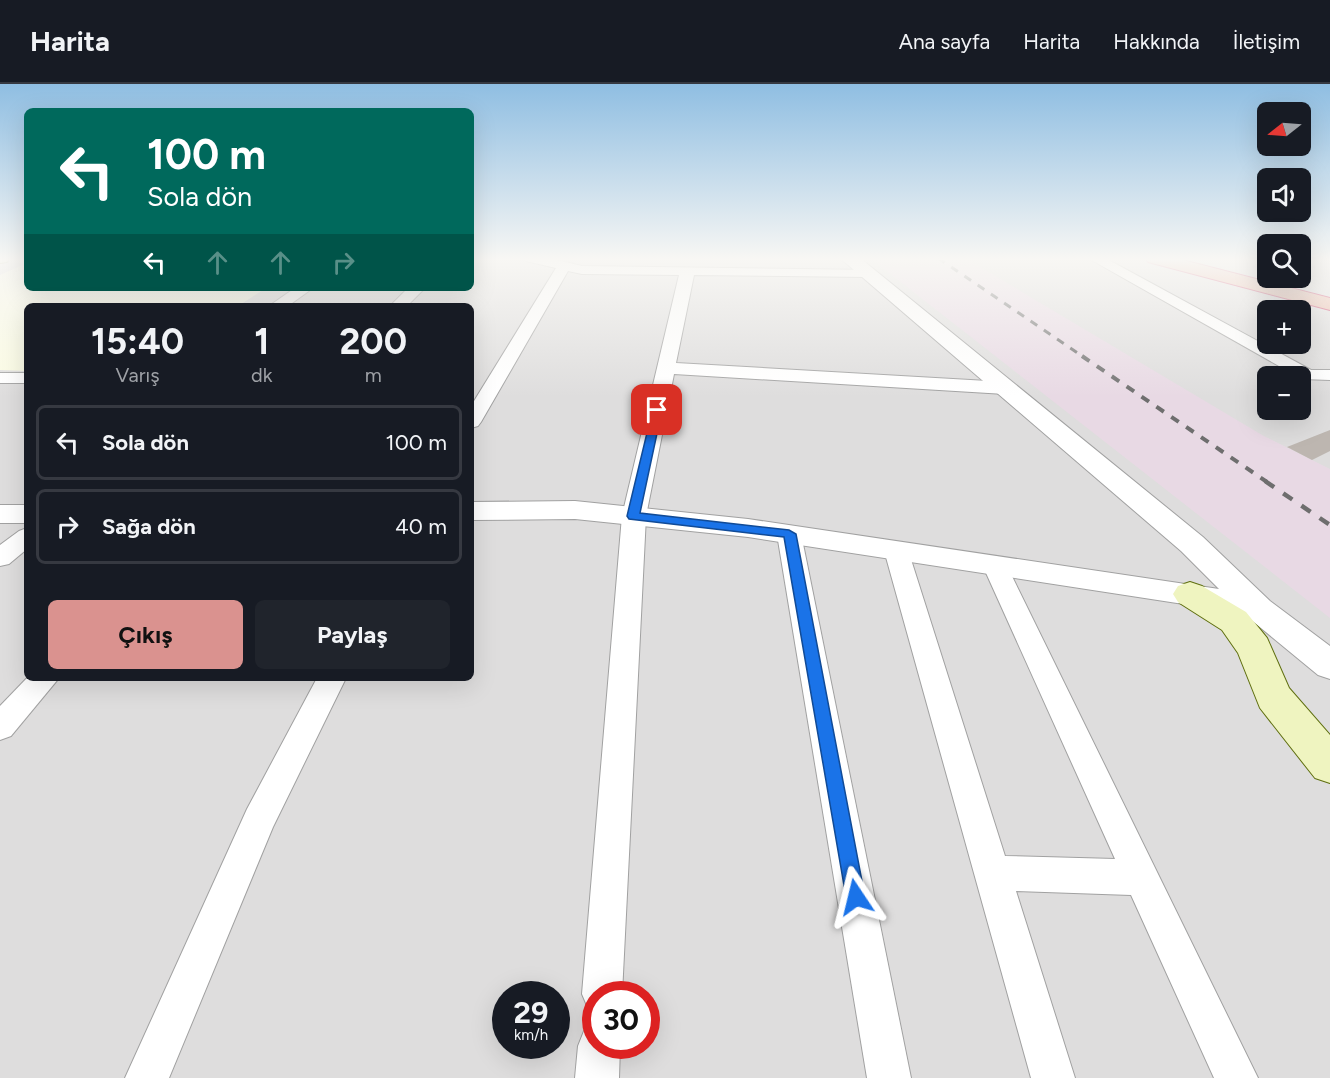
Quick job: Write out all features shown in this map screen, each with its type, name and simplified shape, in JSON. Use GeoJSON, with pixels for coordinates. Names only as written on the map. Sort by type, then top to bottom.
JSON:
{"type":"FeatureCollection","features":[{"type":"Feature","properties":{"kind":"main road"},"geometry":{"type":"LineString","coordinates":[[1190,594],[1234,621],[1254,648],[1274,697],[1330,765]]}},
{"type":"Feature","properties":{"kind":"street"},"geometry":{"type":"LineString","coordinates":[[474,417],[541,304]]}},
{"type":"Feature","properties":{"kind":"street"},"geometry":{"type":"LineString","coordinates":[[603,981],[634,516],[680,304]]}},
{"type":"Feature","properties":{"kind":"street"},"geometry":{"type":"LineString","coordinates":[[904,304],[1192,544],[1260,610],[1330,665]]}},
{"type":"Feature","properties":{"kind":"street"},"geometry":{"type":"LineString","coordinates":[[1179,304],[1308,375],[1330,375]]}},
{"type":"Feature","properties":{"kind":"street"},"geometry":{"type":"LineString","coordinates":[[666,368],[1005,388]]}},
{"type":"Feature","properties":{"kind":"street"},"geometry":{"type":"LineString","coordinates":[[0,378],[24,378]]}},
{"type":"Feature","properties":{"kind":"street"},"geometry":{"type":"LineString","coordinates":[[474,511],[575,510],[789,534],[1190,594],[1260,610]]}},
{"type":"Feature","properties":{"kind":"street"},"geometry":{"type":"LineString","coordinates":[[0,514],[24,514]]}},
{"type":"Feature","properties":{"kind":"street"},"geometry":{"type":"LineString","coordinates":[[789,534],[889,1078]]}},
{"type":"Feature","properties":{"kind":"street"},"geometry":{"type":"LineString","coordinates":[[0,558],[24,538]]}},
{"type":"Feature","properties":{"kind":"street"},"geometry":{"type":"LineString","coordinates":[[896,550],[1053,1078]]}},
{"type":"Feature","properties":{"kind":"street"},"geometry":{"type":"LineString","coordinates":[[994,564],[1236,1078]]}},
{"type":"Feature","properties":{"kind":"street"},"geometry":{"type":"LineString","coordinates":[[0,727],[42,681]]}},
{"type":"Feature","properties":{"kind":"street"},"geometry":{"type":"LineString","coordinates":[[147,1078],[259,820],[330,681]]}},
{"type":"Feature","properties":{"kind":"street"},"geometry":{"type":"LineString","coordinates":[[992,873],[1141,878]]}},
{"type":"Feature","properties":{"kind":"street"},"geometry":{"type":"LineString","coordinates":[[597,1078],[598,1059]]}},
{"type":"Feature","properties":{"kind":"shaded area"},"geometry":{"type":"Polygon","coordinates":[[[0,304],[24,304],[24,681],[474,681],[474,304],[1257,304],[1257,354],[1311,354],[1311,304],[1330,304],[1330,1078],[0,1078],[0,304]]]}},
{"type":"Feature","properties":{"kind":"shaded area"},"geometry":{"type":"Polygon","coordinates":[[[0,304],[24,304],[24,371],[0,370],[0,304]]]}},
{"type":"Feature","properties":{"kind":"shaded area"},"geometry":{"type":"Polygon","coordinates":[[[929,304],[1043,304],[1262,435],[1330,469],[1330,618],[929,304]]]}},
{"type":"Feature","properties":{"kind":"building"},"geometry":{"type":"Polygon","coordinates":[[[1330,430],[1330,451],[1312,460],[1287,447],[1330,430]]]}},
{"type":"Feature","properties":{"kind":"railway"},"geometry":{"type":"LineString","coordinates":[[1006,304],[1085,358]]}},
{"type":"Feature","properties":{"kind":"railway"},"geometry":{"type":"LineString","coordinates":[[1082,356],[1267,482]]}},
{"type":"Feature","properties":{"kind":"railway"},"geometry":{"type":"LineString","coordinates":[[1265,481],[1330,525]]}},
{"type":"Feature","properties":{"kind":"route"},"geometry":{"type":"LineString","coordinates":[[657,410],[634,516],[789,534],[856,897]]}}]}
